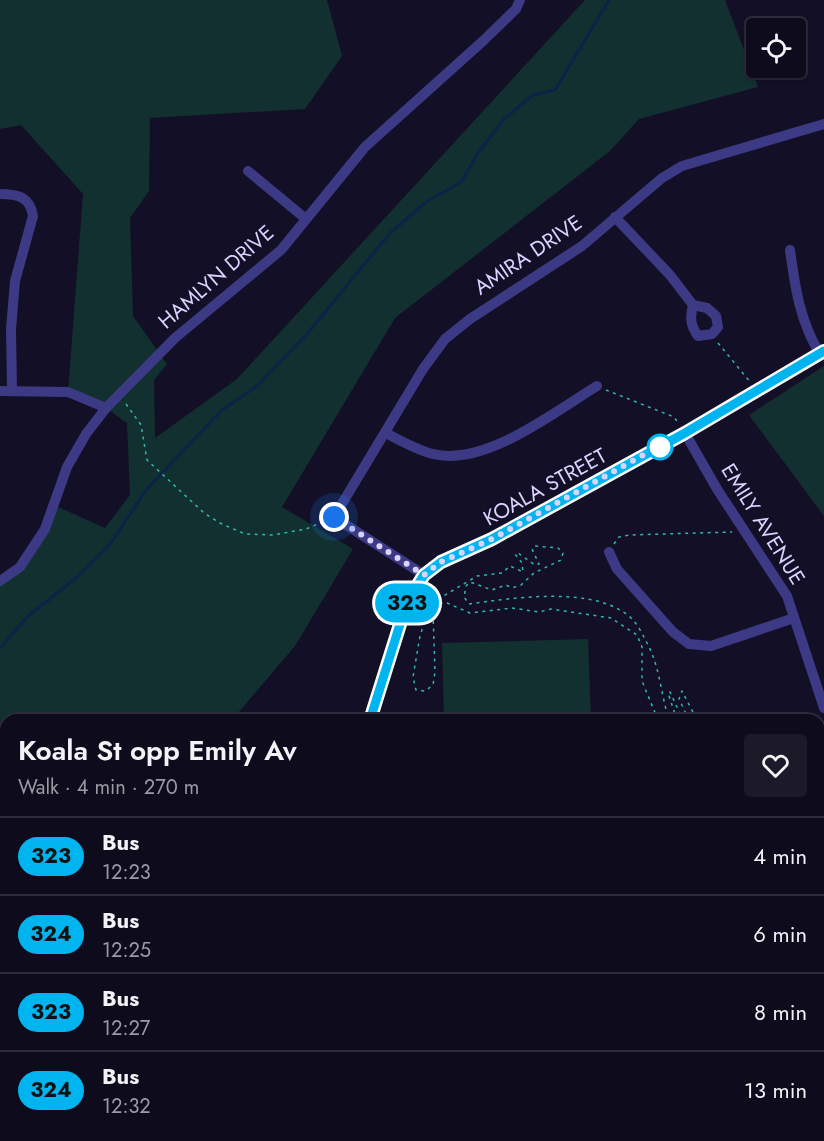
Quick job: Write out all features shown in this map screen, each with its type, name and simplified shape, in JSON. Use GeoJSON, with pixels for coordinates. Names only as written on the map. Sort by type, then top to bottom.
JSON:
{"type":"FeatureCollection","features":[{"type":"Feature","properties":{"kind":"street","name":"HAMLYN DRIVE"},"geometry":{"type":"LineString","coordinates":[[0,581],[20,567],[45,529],[67,467],[86,434],[118,394],[175,338],[281,250],[365,147],[483,41],[516,9],[520,0]]}},
{"type":"Feature","properties":{"kind":"street","name":"AMIRA DRIVE"},"geometry":{"type":"LineString","coordinates":[[334,517],[423,369],[445,339],[470,319],[582,246],[662,178],[682,166],[824,124]]}},
{"type":"Feature","properties":{"kind":"street"},"geometry":{"type":"LineString","coordinates":[[248,171],[306,219]]}},
{"type":"Feature","properties":{"kind":"street"},"geometry":{"type":"LineString","coordinates":[[0,194],[15,194],[24,197],[31,206],[33,216],[15,281],[11,329],[12,391]]}},
{"type":"Feature","properties":{"kind":"street"},"geometry":{"type":"LineString","coordinates":[[615,217],[670,275],[693,305],[707,308],[716,316],[718,327],[712,334],[698,336],[692,327],[690,315],[693,305]]}},
{"type":"Feature","properties":{"kind":"street","name":"KOALA STREET"},"geometry":{"type":"LineString","coordinates":[[372,714],[407,602],[424,575],[441,562],[492,539],[685,433],[822,352],[805,325],[798,302],[790,250]]}},
{"type":"Feature","properties":{"kind":"street"},"geometry":{"type":"LineString","coordinates":[[386,433],[432,454],[469,455],[495,447],[597,386]]}},
{"type":"Feature","properties":{"kind":"street"},"geometry":{"type":"LineString","coordinates":[[0,391],[68,392],[106,408]]}},
{"type":"Feature","properties":{"kind":"street","name":"EMILY AVENUE"},"geometry":{"type":"LineString","coordinates":[[685,433],[744,531],[778,579],[794,618],[824,708]]}},
{"type":"Feature","properties":{"kind":"street"},"geometry":{"type":"LineString","coordinates":[[334,517],[424,575]]}},
{"type":"Feature","properties":{"kind":"street"},"geometry":{"type":"LineString","coordinates":[[609,552],[617,569],[673,632],[689,644],[711,646],[794,618]]}},
{"type":"Feature","properties":{"kind":"path"},"geometry":{"type":"LineString","coordinates":[[712,334],[755,392]]}},
{"type":"Feature","properties":{"kind":"path"},"geometry":{"type":"LineString","coordinates":[[597,386],[674,417],[685,433]]}},
{"type":"Feature","properties":{"kind":"path"},"geometry":{"type":"LineString","coordinates":[[118,394],[137,417],[147,460],[204,513],[245,534],[273,534],[306,529],[334,517]]}},
{"type":"Feature","properties":{"kind":"path"},"geometry":{"type":"LineString","coordinates":[[609,552],[619,537],[744,531]]}},
{"type":"Feature","properties":{"kind":"path"},"geometry":{"type":"LineString","coordinates":[[656,714],[642,681],[642,646],[637,635],[611,618],[552,609],[539,612],[512,608],[470,613],[447,603],[441,603],[433,612],[433,685],[425,691],[416,690],[412,677],[427,614],[435,602],[477,576],[502,573],[510,566],[523,572],[522,563],[515,554],[518,553],[535,565],[539,564],[532,549],[535,546],[558,549],[563,553],[561,560],[534,573],[520,585],[512,588],[506,585],[492,590],[470,582],[466,586],[464,597],[469,604],[527,596],[574,598],[599,602],[621,610],[634,621],[649,646],[658,670],[667,714]]}},
{"type":"Feature","properties":{"kind":"path"},"geometry":{"type":"LineString","coordinates":[[686,714],[679,699],[682,691],[695,714]]}},
{"type":"Feature","properties":{"kind":"path"},"geometry":{"type":"LineString","coordinates":[[675,714],[668,693],[670,692],[680,714]]}},
{"type":"Feature","properties":{"kind":"green space"},"geometry":{"type":"Polygon","coordinates":[[[0,0],[327,0],[342,56],[305,109],[150,118],[149,191],[130,218],[133,316],[167,364],[154,380],[155,438],[237,379],[585,0],[725,0],[746,55],[746,78],[755,78],[758,87],[639,119],[610,151],[395,318],[282,507],[353,549],[295,646],[237,714],[0,714],[0,581],[20,567],[54,505],[105,528],[130,495],[127,423],[106,408],[68,392],[83,194],[21,125],[0,129],[0,0]]]}},
{"type":"Feature","properties":{"kind":"green space"},"geometry":{"type":"Polygon","coordinates":[[[824,366],[824,516],[749,415],[824,366]]]}},
{"type":"Feature","properties":{"kind":"green space"},"geometry":{"type":"Polygon","coordinates":[[[588,639],[591,714],[444,714],[442,643],[588,639]]]}},
{"type":"Feature","properties":{"kind":"waterway"},"geometry":{"type":"LineString","coordinates":[[0,648],[28,616],[76,578],[111,543],[146,490],[222,410],[257,386],[307,334],[390,233],[426,202],[461,182],[478,153],[505,118],[533,95],[555,90],[609,0]]}},
{"type":"Feature","properties":{"kind":"bus line","name":"323"},"geometry":{"type":"LineString","coordinates":[[372,714],[407,602],[424,575],[441,562],[492,539],[685,433],[824,351]]}},
{"type":"Feature","properties":{"kind":"route"},"geometry":{"type":"LineString","coordinates":[[334,517],[424,575],[441,562],[492,539],[665,443],[660,447]]}}]}
